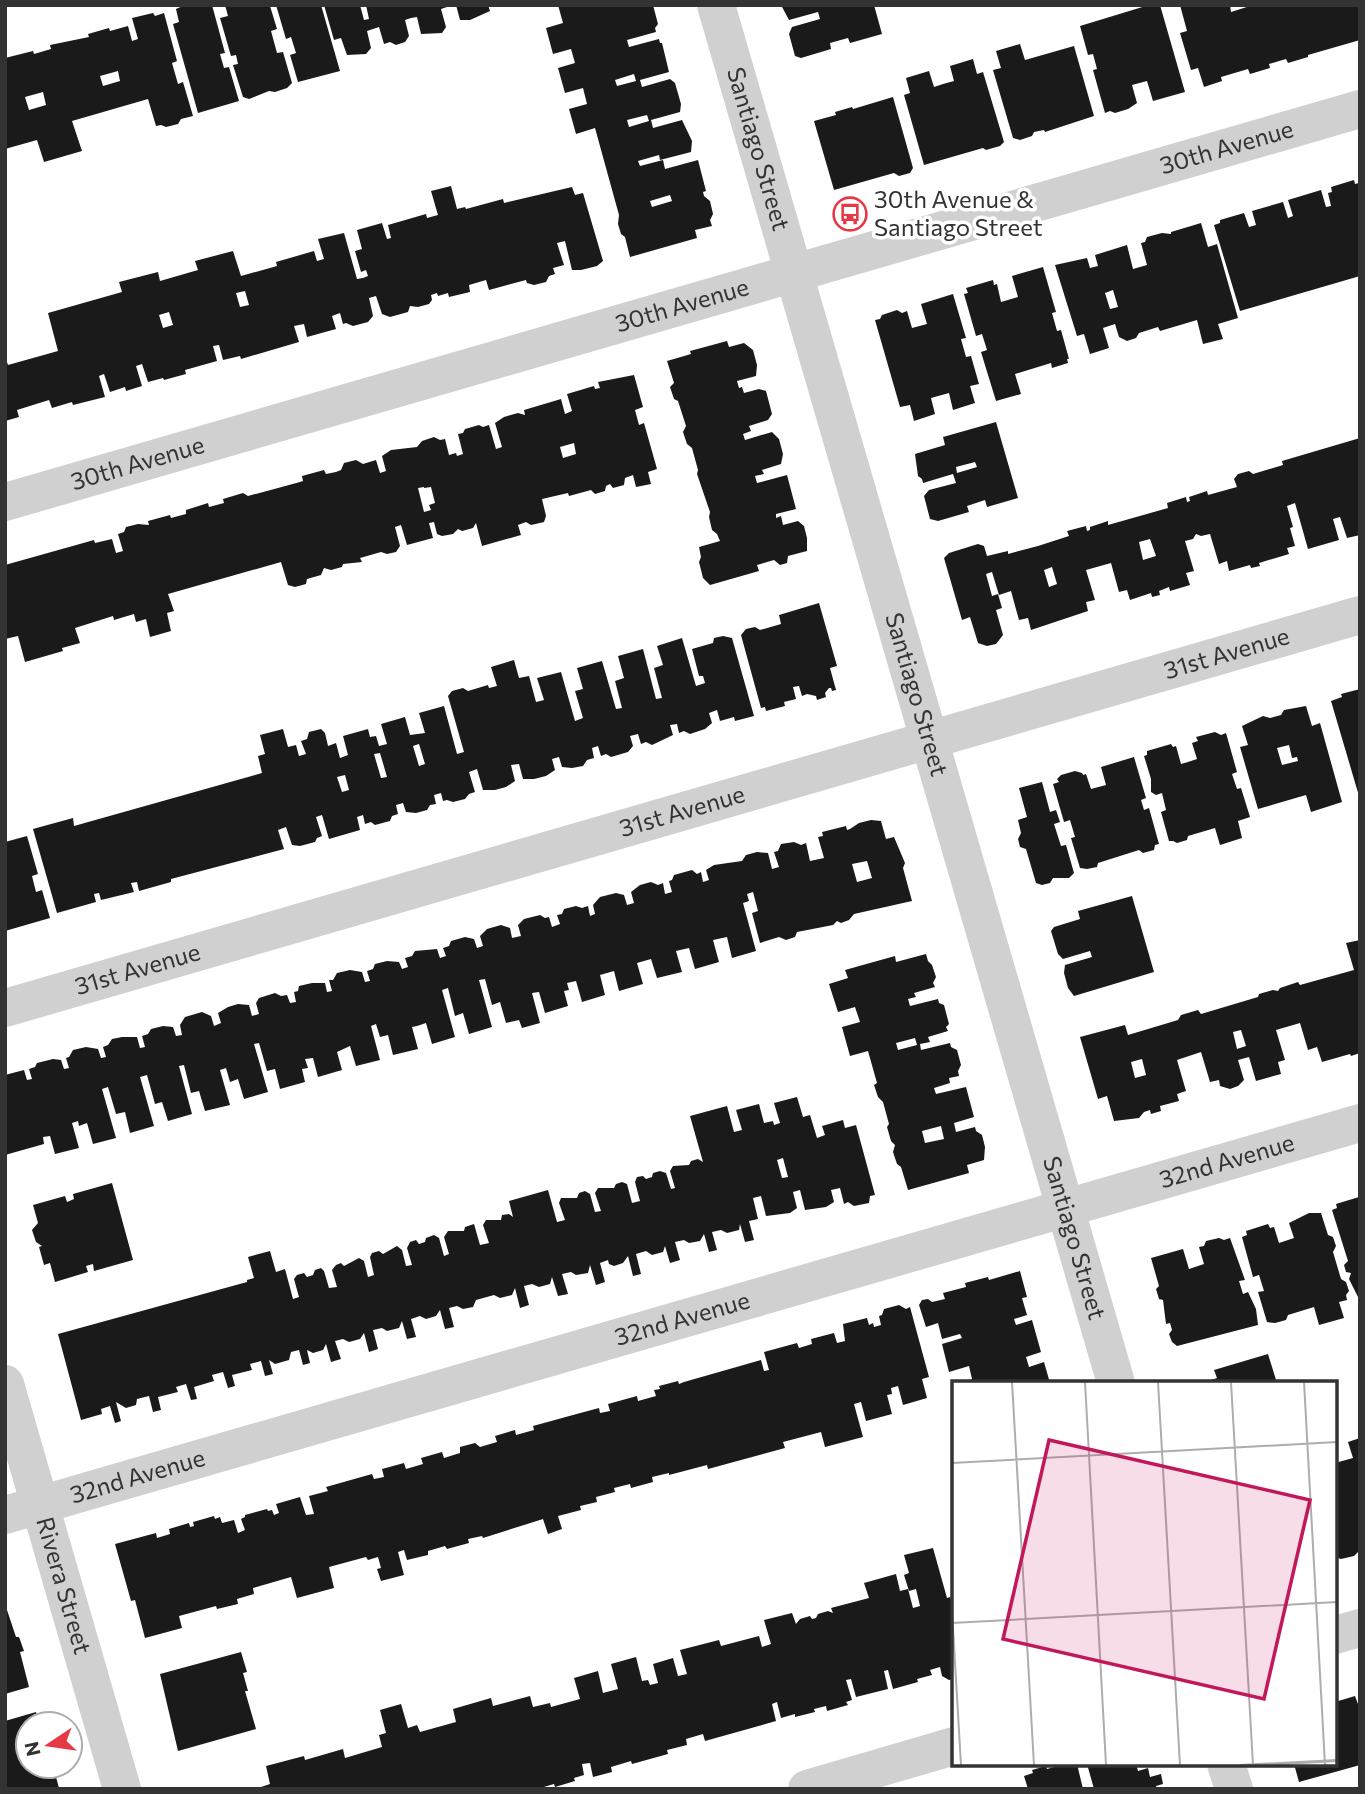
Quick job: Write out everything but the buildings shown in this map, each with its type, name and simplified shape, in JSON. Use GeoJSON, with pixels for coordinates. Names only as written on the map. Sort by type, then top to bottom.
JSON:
{"type":"FeatureCollection","features":[{"type":"Feature","properties":{"kind":"street","name":"Santiago Street"},"geometry":{"type":"LineString","coordinates":[[716,5],[1115,1381]]}},
{"type":"Feature","properties":{"kind":"street","name":"30th Avenue"},"geometry":{"type":"LineString","coordinates":[[5,502],[1360,109]]}},
{"type":"Feature","properties":{"kind":"street","name":"31st Avenue"},"geometry":{"type":"LineString","coordinates":[[5,1008],[1360,615]]}},
{"type":"Feature","properties":{"kind":"street","name":"32nd Avenue"},"geometry":{"type":"LineString","coordinates":[[23,1510],[1360,1122]]}},
{"type":"Feature","properties":{"kind":"street","name":"Rivera Street"},"geometry":{"type":"LineString","coordinates":[[5,1384],[23,1510],[122,1789]]}},
{"type":"Feature","properties":{"kind":"street"},"geometry":{"type":"LineString","coordinates":[[1337,1634],[1360,1628]]}},
{"type":"Feature","properties":{"kind":"street"},"geometry":{"type":"LineString","coordinates":[[807,1789],[952,1747]]}},
{"type":"Feature","properties":{"kind":"street"},"geometry":{"type":"LineString","coordinates":[[1227,1766],[1234,1789]]}},
{"type":"Feature","properties":{"kind":"place","name":"30th Avenue & Santiago Street"},"geometry":{"type":"Point","coordinates":[850,214]}}]}
